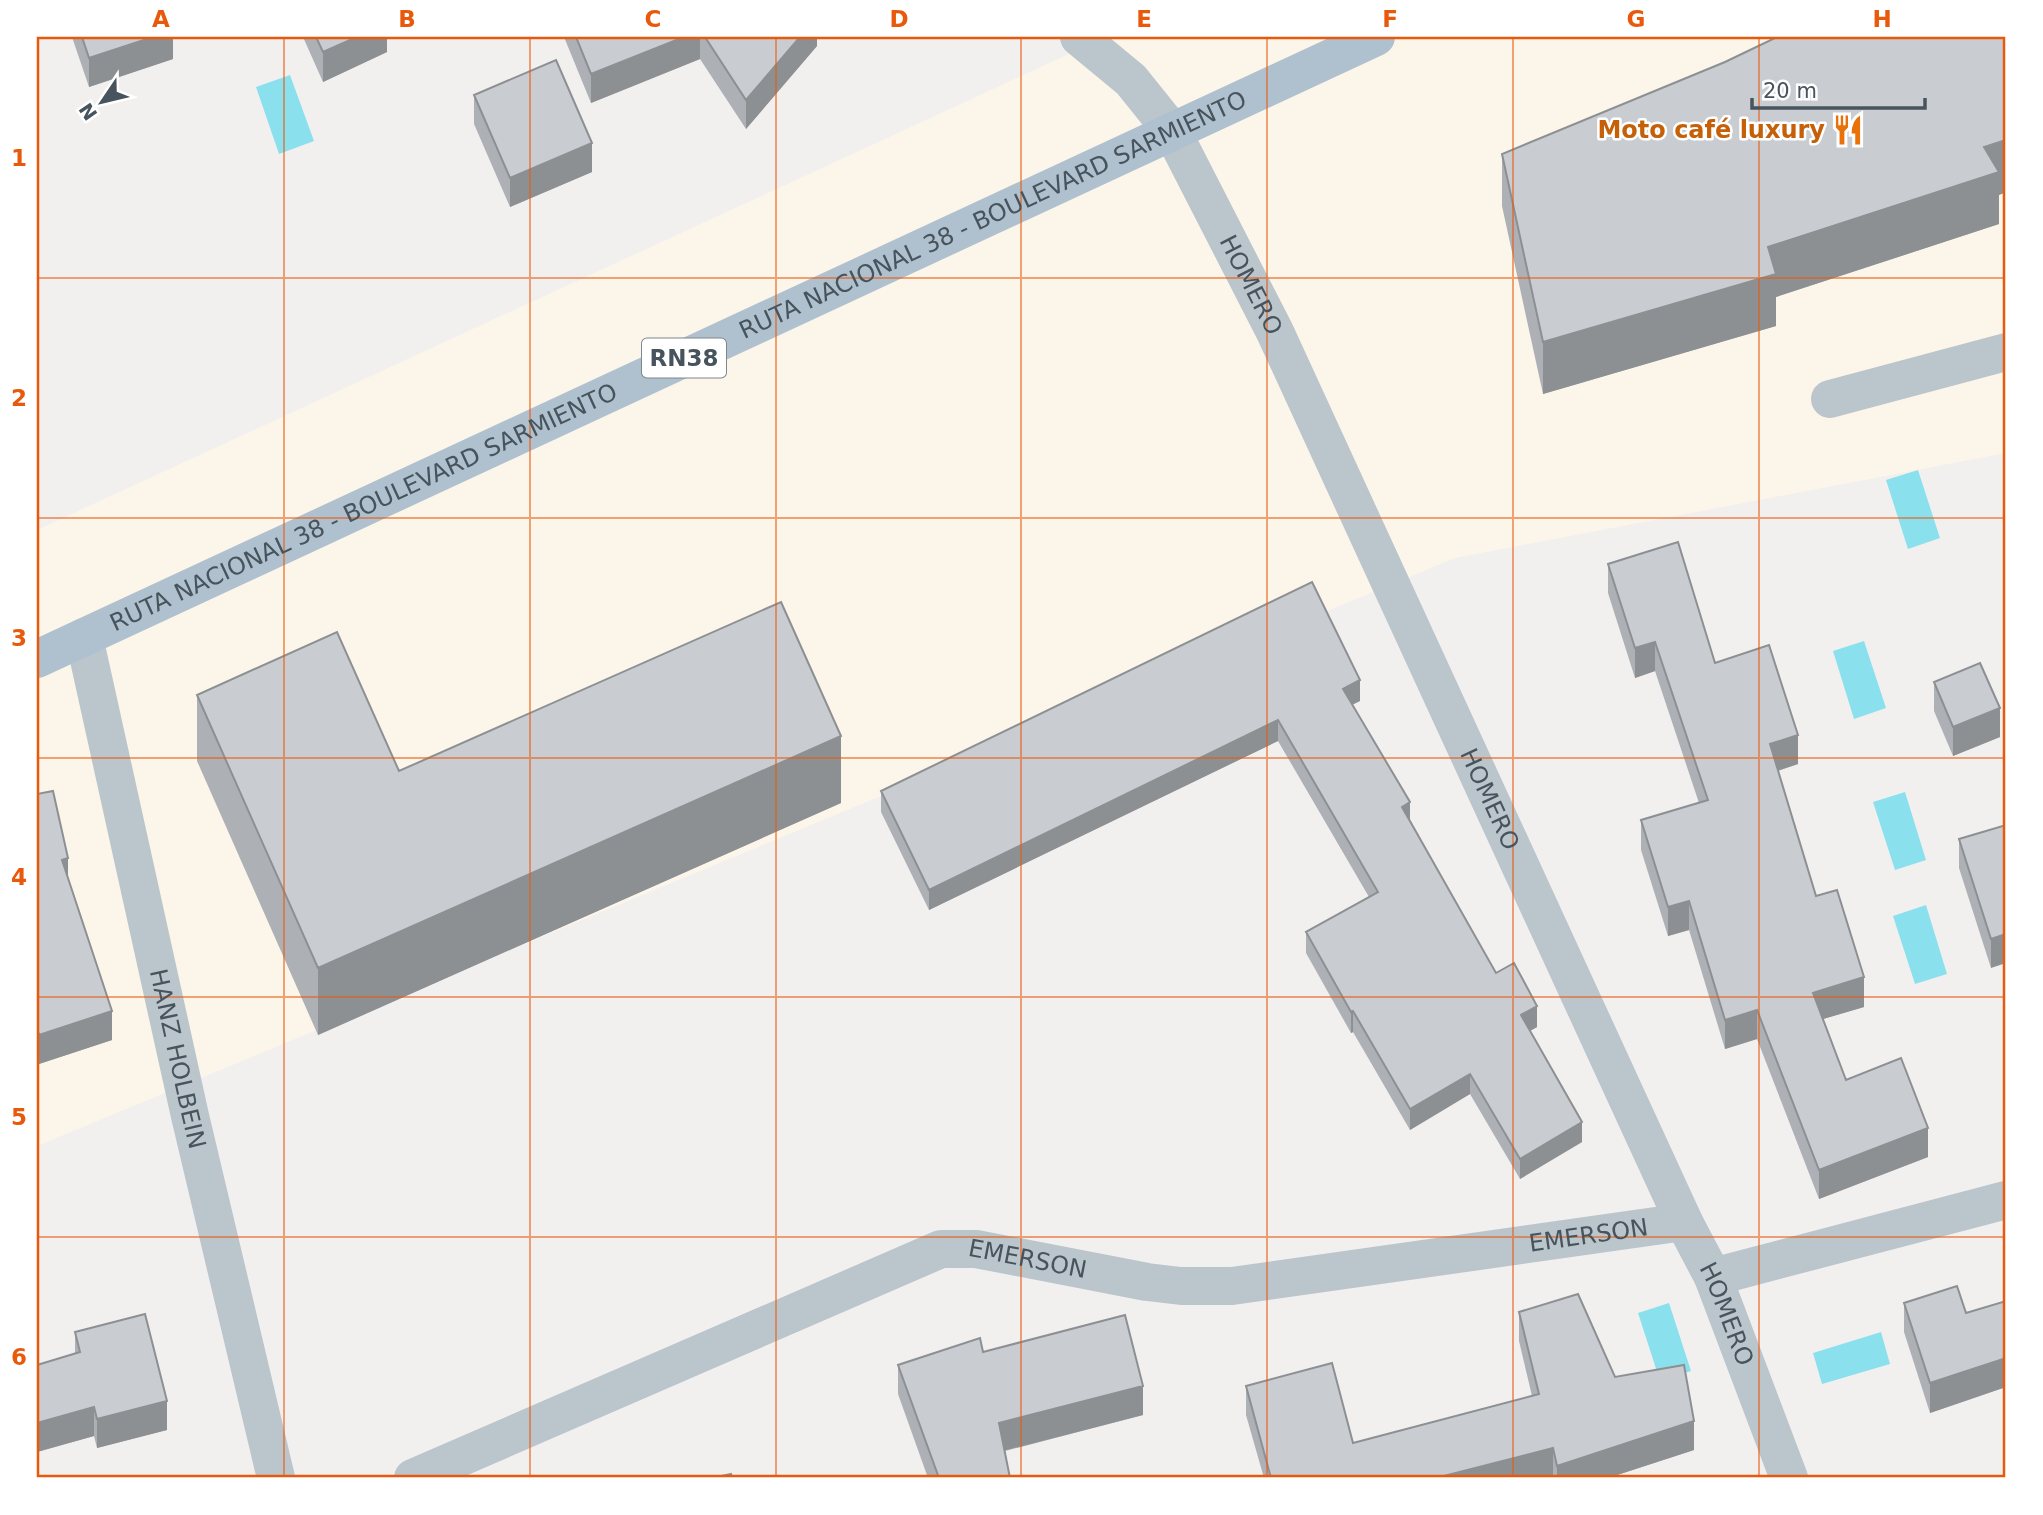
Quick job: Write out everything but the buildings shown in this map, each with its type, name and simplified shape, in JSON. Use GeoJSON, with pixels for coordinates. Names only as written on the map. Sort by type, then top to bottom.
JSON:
{"type":"FeatureCollection","features":[{"type":"Feature","properties":{"kind":"main road","name":"RUTA NACIONAL 38 - BOULEVARD SARMIENTO"},"geometry":{"type":"LineString","coordinates":[[37,659],[1172,131],[1332,47],[1376,37]]}},
{"type":"Feature","properties":{"kind":"street","name":"HOMERO"},"geometry":{"type":"LineString","coordinates":[[1079,37],[1132,80],[1172,131],[1275,332],[1684,1222],[1713,1277],[1789,1478]]}},
{"type":"Feature","properties":{"kind":"street"},"geometry":{"type":"LineString","coordinates":[[1830,399],[2006,352]]}},
{"type":"Feature","properties":{"kind":"street","name":"HANZ HOLBEIN"},"geometry":{"type":"LineString","coordinates":[[84,637],[190,1116],[276,1478]]}},
{"type":"Feature","properties":{"kind":"street"},"geometry":{"type":"LineString","coordinates":[[1713,1277],[2006,1200]]}},
{"type":"Feature","properties":{"kind":"street","name":"EMERSON"},"geometry":{"type":"LineString","coordinates":[[413,1478],[941,1249],[976,1249],[1170,1285],[1232,1286],[1684,1222]]}},
{"type":"Feature","properties":{"kind":"shaded area"},"geometry":{"type":"Polygon","coordinates":[[[1106,37],[2006,37],[2006,453],[1455,558],[37,1146],[37,530],[1106,37]]]}},
{"type":"Feature","properties":{"kind":"water"},"geometry":{"type":"Polygon","coordinates":[[[290,75],[314,141],[279,154],[256,87],[290,75]]]}},
{"type":"Feature","properties":{"kind":"water"},"geometry":{"type":"Polygon","coordinates":[[[1918,470],[1940,538],[1908,549],[1886,480],[1918,470]]]}},
{"type":"Feature","properties":{"kind":"water"},"geometry":{"type":"Polygon","coordinates":[[[1864,641],[1886,708],[1854,719],[1833,651],[1864,641]]]}},
{"type":"Feature","properties":{"kind":"water"},"geometry":{"type":"Polygon","coordinates":[[[1905,792],[1926,860],[1895,870],[1873,802],[1905,792]]]}},
{"type":"Feature","properties":{"kind":"water"},"geometry":{"type":"Polygon","coordinates":[[[1926,905],[1947,974],[1915,984],[1893,916],[1926,905]]]}},
{"type":"Feature","properties":{"kind":"water"},"geometry":{"type":"Polygon","coordinates":[[[1669,1303],[1691,1371],[1660,1381],[1638,1313],[1669,1303]]]}},
{"type":"Feature","properties":{"kind":"water"},"geometry":{"type":"Polygon","coordinates":[[[1881,1332],[1890,1364],[1822,1384],[1813,1353],[1881,1332]]]}},
{"type":"Feature","properties":{"kind":"place","name":"Moto café luxury"},"geometry":{"type":"Point","coordinates":[1848,130]}}]}
